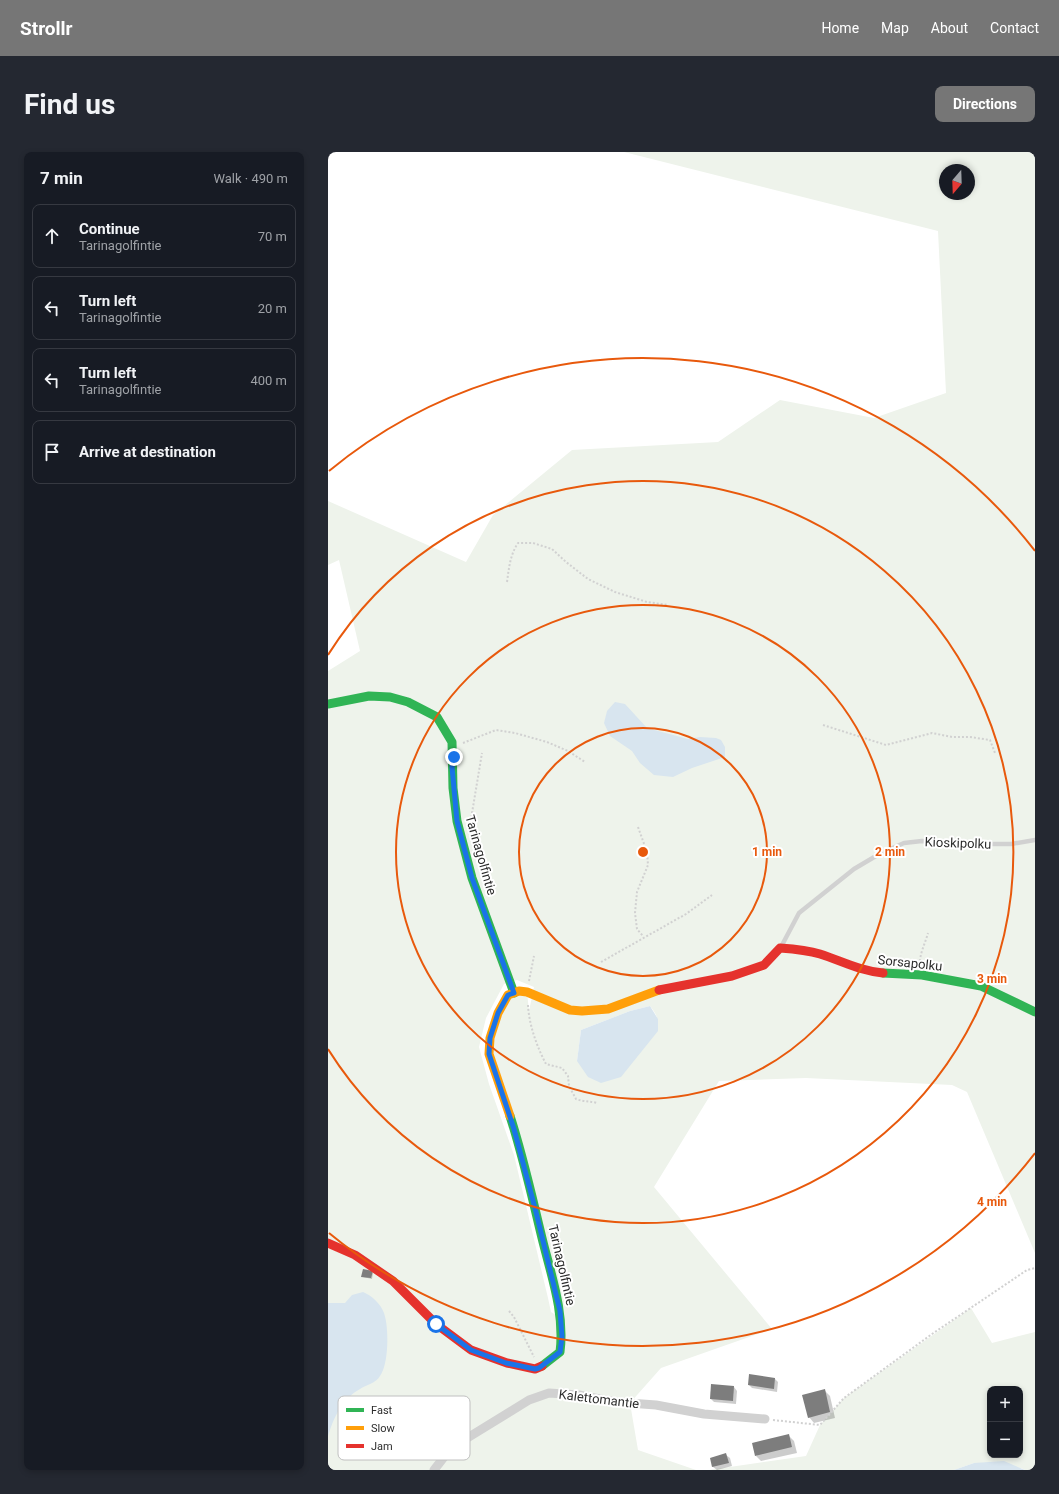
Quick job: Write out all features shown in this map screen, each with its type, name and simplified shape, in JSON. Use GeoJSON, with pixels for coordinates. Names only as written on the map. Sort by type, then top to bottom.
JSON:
{"type":"FeatureCollection","features":[{"type":"Feature","properties":{"kind":"street","name":"Tarinagolfintie"},"geometry":{"type":"LineString","coordinates":[[328,704],[369,696],[390,697],[408,702],[437,717],[452,742],[453,788],[457,821],[461,838],[472,878],[514,993],[508,995],[498,1013],[490,1038],[489,1054],[514,1129],[560,1311],[562,1337],[560,1352],[539,1368]]}},
{"type":"Feature","properties":{"kind":"street"},"geometry":{"type":"LineString","coordinates":[[514,993],[527,992],[570,1010],[582,1011],[608,1009],[654,991],[732,976],[764,965],[780,948]]}},
{"type":"Feature","properties":{"kind":"street","name":"Sorsapolku"},"geometry":{"type":"LineString","coordinates":[[780,948],[802,950],[819,954],[868,972],[900,975],[922,975],[981,986],[1035,1012]]}},
{"type":"Feature","properties":{"kind":"street"},"geometry":{"type":"LineString","coordinates":[[328,1243],[355,1255],[393,1281],[436,1324],[471,1350],[506,1363],[535,1369],[539,1368]]}},
{"type":"Feature","properties":{"kind":"street","name":"Kalettomantie"},"geometry":{"type":"LineString","coordinates":[[470,1436],[529,1400],[549,1393],[578,1395],[615,1402],[656,1405],[704,1414],[765,1419]]}},
{"type":"Feature","properties":{"kind":"street","name":"Kalettomantie"},"geometry":{"type":"LineString","coordinates":[[434,1470],[442,1460]]}},
{"type":"Feature","properties":{"kind":"lane","name":"Kioskipolku"},"geometry":{"type":"LineString","coordinates":[[780,948],[799,913],[854,869],[881,853],[904,843],[922,841],[947,844],[972,842],[1011,844],[1035,840]]}},
{"type":"Feature","properties":{"kind":"path"},"geometry":{"type":"LineString","coordinates":[[507,582],[513,551],[518,543],[533,543],[552,548],[566,562],[588,579],[615,592],[647,602],[668,605]]}},
{"type":"Feature","properties":{"kind":"path"},"geometry":{"type":"LineString","coordinates":[[823,725],[886,745],[932,733],[952,737],[970,736],[990,740],[995,753]]}},
{"type":"Feature","properties":{"kind":"path"},"geometry":{"type":"LineString","coordinates":[[453,747],[496,730],[515,733],[547,742],[568,751],[585,762]]}},
{"type":"Feature","properties":{"kind":"path"},"geometry":{"type":"LineString","coordinates":[[461,838],[470,824],[482,753]]}},
{"type":"Feature","properties":{"kind":"path"},"geometry":{"type":"LineString","coordinates":[[638,827],[647,852],[648,865],[637,892],[635,913],[637,929],[643,936]]}},
{"type":"Feature","properties":{"kind":"path"},"geometry":{"type":"LineString","coordinates":[[601,962],[686,914],[712,895]]}},
{"type":"Feature","properties":{"kind":"path"},"geometry":{"type":"LineString","coordinates":[[922,975],[919,962],[928,933]]}},
{"type":"Feature","properties":{"kind":"path"},"geometry":{"type":"LineString","coordinates":[[534,956],[527,992],[529,1012],[540,1053],[546,1064],[562,1068],[568,1076],[569,1086],[576,1098],[587,1102],[597,1103]]}},
{"type":"Feature","properties":{"kind":"path"},"geometry":{"type":"LineString","coordinates":[[765,1419],[820,1425],[844,1398],[971,1308],[1027,1270],[1035,1268]]}},
{"type":"Feature","properties":{"kind":"path"},"geometry":{"type":"LineString","coordinates":[[509,1311],[514,1317],[539,1368]]}},
{"type":"Feature","properties":{"kind":"shaded area"},"geometry":{"type":"Polygon","coordinates":[[[624,152],[1035,152],[1035,1253],[967,1092],[952,1085],[806,1078],[719,1081],[654,1187],[772,1329],[661,1368],[630,1403],[638,1450],[696,1470],[328,1470],[328,671],[360,651],[339,560],[328,565],[328,501],[466,562],[493,515],[572,450],[718,442],[780,400],[874,418],[946,393],[938,231],[624,152]],[[517,980],[504,984],[486,1018],[479,1047],[489,1084],[514,1155],[551,1312],[559,1317],[490,1038],[508,995],[527,992],[529,1011],[534,987],[517,980]],[[650,1006],[630,1011],[581,1030],[577,1061],[658,1025],[656,1015],[650,1006]]]}},
{"type":"Feature","properties":{"kind":"shaded area"},"geometry":{"type":"Polygon","coordinates":[[[615,702],[625,704],[647,728],[688,739],[700,737],[716,738],[721,740],[725,747],[725,757],[692,768],[673,777],[654,775],[640,763],[632,751],[610,736],[604,723],[607,711],[615,702]]]}},
{"type":"Feature","properties":{"kind":"shaded area"},"geometry":{"type":"Polygon","coordinates":[[[650,1006],[658,1019],[658,1031],[621,1077],[601,1083],[588,1077],[577,1061],[581,1030],[630,1011],[650,1006]]]}},
{"type":"Feature","properties":{"kind":"shaded area"},"geometry":{"type":"Polygon","coordinates":[[[363,1292],[369,1295],[381,1306],[386,1319],[387,1327],[387,1354],[383,1370],[378,1378],[350,1396],[338,1396],[338,1412],[328,1436],[328,1303],[345,1303],[352,1295],[363,1292]]]}},
{"type":"Feature","properties":{"kind":"shaded area"},"geometry":{"type":"Polygon","coordinates":[[[971,1308],[992,1343],[1035,1332],[1035,1470],[974,1463],[954,1470],[709,1470],[806,1456],[820,1425],[844,1398],[971,1308]]]}},
{"type":"Feature","properties":{"kind":"shaded area"},"geometry":{"type":"Polygon","coordinates":[[[1004,1461],[1025,1470],[954,1470],[974,1463],[1004,1461]]]}},
{"type":"Feature","properties":{"kind":"building"},"geometry":{"type":"Polygon","coordinates":[[[363,1269],[373,1271],[371,1278],[361,1277],[363,1269]]]}},
{"type":"Feature","properties":{"kind":"building"},"geometry":{"type":"Polygon","coordinates":[[[749,1374],[775,1378],[774,1389],[748,1385],[749,1374]]]}},
{"type":"Feature","properties":{"kind":"building"},"geometry":{"type":"Polygon","coordinates":[[[711,1384],[734,1386],[733,1401],[710,1399],[711,1384]]]}},
{"type":"Feature","properties":{"kind":"building"},"geometry":{"type":"Polygon","coordinates":[[[825,1389],[830,1412],[808,1418],[802,1395],[825,1389]]]}},
{"type":"Feature","properties":{"kind":"building"},"geometry":{"type":"Polygon","coordinates":[[[789,1434],[792,1447],[755,1456],[752,1443],[789,1434]]]}},
{"type":"Feature","properties":{"kind":"building"},"geometry":{"type":"Polygon","coordinates":[[[726,1453],[729,1463],[712,1467],[710,1458],[726,1453]]]}},
{"type":"Feature","properties":{"kind":"traffic: fast"},"geometry":{"type":"LineString","coordinates":[[328,704],[369,696],[390,697],[408,702],[437,717],[452,742],[453,788],[457,821],[472,878],[514,993]]}},
{"type":"Feature","properties":{"kind":"traffic: fast"},"geometry":{"type":"LineString","coordinates":[[883,973],[922,975],[981,986],[1035,1012]]}},
{"type":"Feature","properties":{"kind":"traffic: fast"},"geometry":{"type":"LineString","coordinates":[[510,1116],[553,1280],[561,1323],[560,1352],[542,1366]]}},
{"type":"Feature","properties":{"kind":"traffic: slow"},"geometry":{"type":"LineString","coordinates":[[510,1116],[489,1054],[490,1038],[498,1013],[508,995],[519,991],[527,992],[570,1010],[582,1011],[608,1009],[659,990]]}},
{"type":"Feature","properties":{"kind":"traffic: jam"},"geometry":{"type":"LineString","coordinates":[[659,990],[732,976],[764,965],[780,948],[815,953],[859,968],[883,973]]}},
{"type":"Feature","properties":{"kind":"traffic: jam"},"geometry":{"type":"LineString","coordinates":[[328,1243],[355,1255],[393,1281],[436,1324],[471,1350],[507,1363],[535,1369],[542,1366]]}},
{"type":"Feature","properties":{"kind":"route"},"geometry":{"type":"LineString","coordinates":[[436,1324],[471,1350],[506,1363],[535,1369],[539,1368],[560,1352],[562,1337],[560,1311],[514,1129],[489,1054],[490,1038],[498,1013],[508,995],[514,993],[493,932],[472,878],[457,821],[452,767],[454,757]]}}]}
